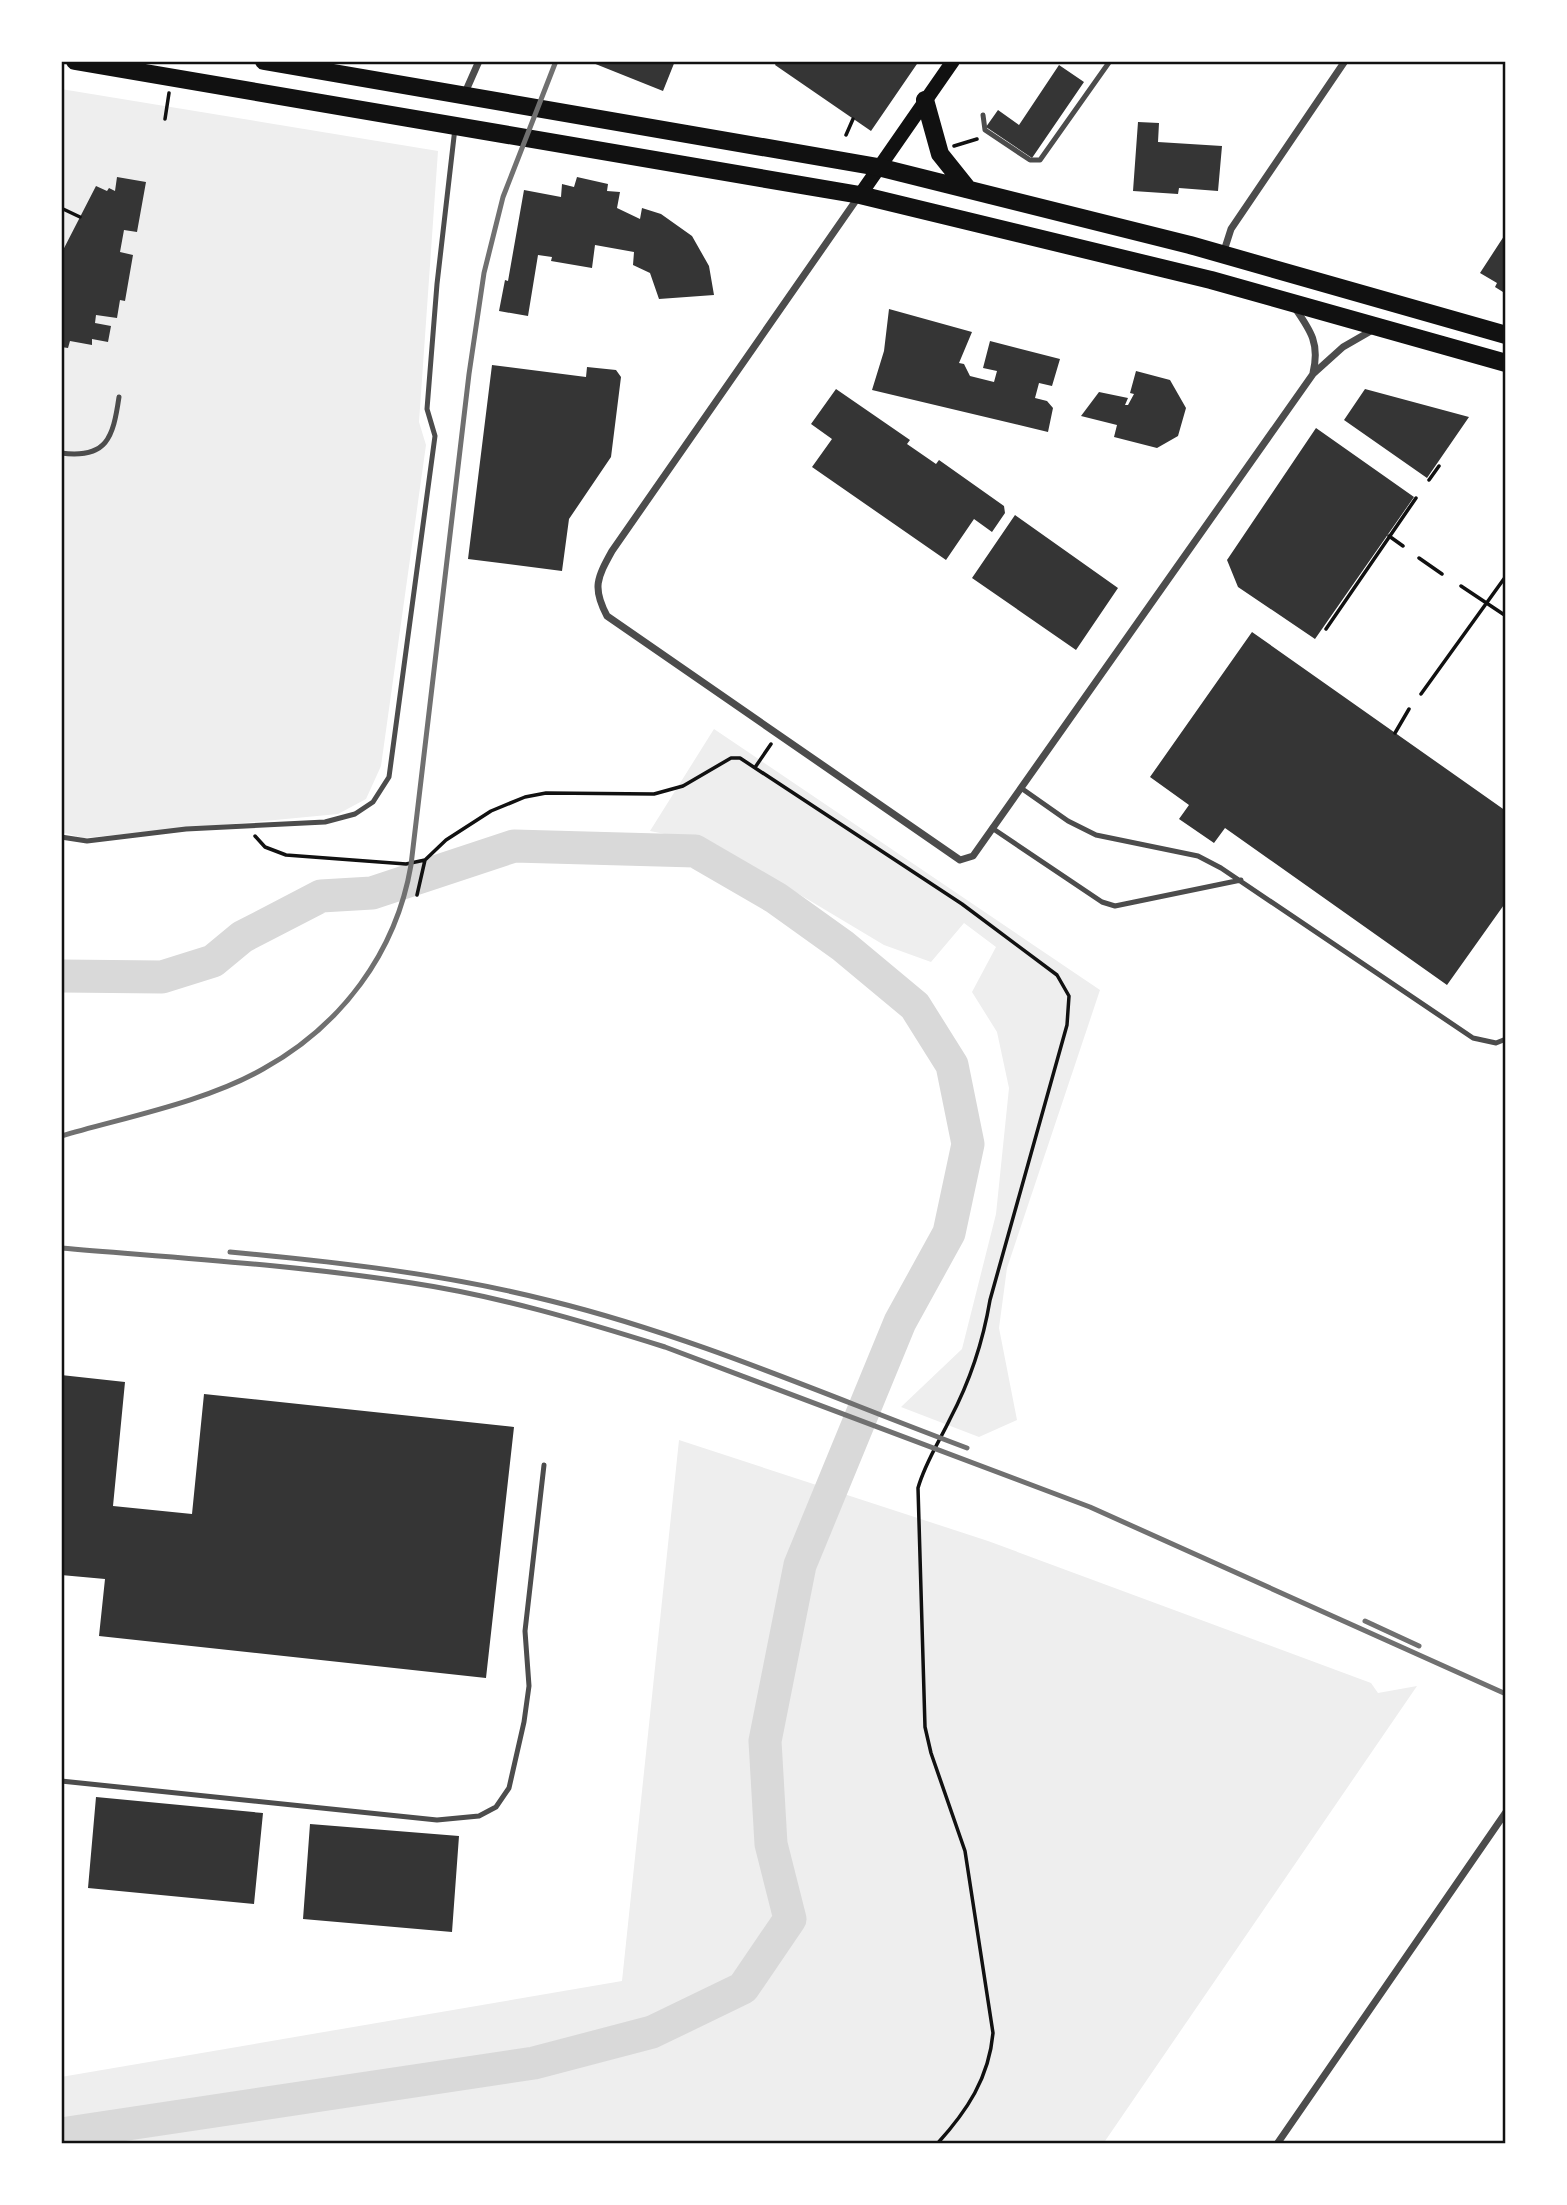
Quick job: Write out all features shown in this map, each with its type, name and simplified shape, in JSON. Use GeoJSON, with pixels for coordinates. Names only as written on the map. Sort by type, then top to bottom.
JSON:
{"type":"FeatureCollection","features":[{"type":"Feature","properties":{"kind":"main road"},"geometry":{"type":"LineString","coordinates":[[75,61],[860,195],[1211,281],[1506,363]]}},
{"type":"Feature","properties":{"kind":"main road"},"geometry":{"type":"LineString","coordinates":[[264,61],[878,167],[1223,254],[1506,335]]}},
{"type":"Feature","properties":{"kind":"main road"},"geometry":{"type":"LineString","coordinates":[[860,195],[953,61]]}},
{"type":"Feature","properties":{"kind":"main road"},"geometry":{"type":"LineString","coordinates":[[925,100],[940,154],[968,189]]}},
{"type":"Feature","properties":{"kind":"street"},"geometry":{"type":"LineString","coordinates":[[464,95],[479,61]]}},
{"type":"Feature","properties":{"kind":"street"},"geometry":{"type":"LineString","coordinates":[[1223,254],[1231,229],[1345,61]]}},
{"type":"Feature","properties":{"kind":"street"},"geometry":{"type":"LineString","coordinates":[[860,195],[598,575],[597,597],[607,616],[960,860],[973,856],[1313,373],[1343,347],[1377,328]]}},
{"type":"Feature","properties":{"kind":"street"},"geometry":{"type":"LineString","coordinates":[[1292,303],[1316,339],[1317,357],[1313,373]]}},
{"type":"Feature","properties":{"kind":"street"},"geometry":{"type":"LineString","coordinates":[[1277,2144],[1506,1812]]}},
{"type":"Feature","properties":{"kind":"lane"},"geometry":{"type":"LineString","coordinates":[[983,115],[984,127],[989,132],[1030,160],[1040,160],[1110,61]]}},
{"type":"Feature","properties":{"kind":"lane"},"geometry":{"type":"LineString","coordinates":[[61,837],[88,841],[325,822],[355,814],[373,802],[389,777],[435,436],[427,409],[437,284],[455,125]]}},
{"type":"Feature","properties":{"kind":"lane"},"geometry":{"type":"LineString","coordinates":[[61,453],[83,456],[97,450],[115,424],[119,397]]}},
{"type":"Feature","properties":{"kind":"lane"},"geometry":{"type":"LineString","coordinates":[[1021,788],[1068,821],[1096,835],[1198,856],[1241,880],[1473,1038],[1496,1043],[1506,1039]]}},
{"type":"Feature","properties":{"kind":"lane"},"geometry":{"type":"LineString","coordinates":[[992,828],[1102,902],[1115,906],[1241,880]]}},
{"type":"Feature","properties":{"kind":"lane"},"geometry":{"type":"LineString","coordinates":[[61,1781],[437,1820],[479,1816],[496,1807],[509,1788],[524,1722],[529,1686],[525,1631],[544,1465]]}},
{"type":"Feature","properties":{"kind":"path"},"geometry":{"type":"LineString","coordinates":[[165,119],[171,78]]}},
{"type":"Feature","properties":{"kind":"path"},"geometry":{"type":"LineString","coordinates":[[846,135],[853,119]]}},
{"type":"Feature","properties":{"kind":"path"},"geometry":{"type":"LineString","coordinates":[[952,147],[989,132]]}},
{"type":"Feature","properties":{"kind":"path"},"geometry":{"type":"LineString","coordinates":[[61,208],[80,218]]}},
{"type":"Feature","properties":{"kind":"path"},"geometry":{"type":"LineString","coordinates":[[1429,480],[1439,466]]}},
{"type":"Feature","properties":{"kind":"path"},"geometry":{"type":"LineString","coordinates":[[1326,629],[1416,498]]}},
{"type":"Feature","properties":{"kind":"path"},"geometry":{"type":"LineString","coordinates":[[1389,536],[1403,546]]}},
{"type":"Feature","properties":{"kind":"path"},"geometry":{"type":"LineString","coordinates":[[1419,558],[1442,573]]}},
{"type":"Feature","properties":{"kind":"path"},"geometry":{"type":"LineString","coordinates":[[1421,694],[1506,576]]}},
{"type":"Feature","properties":{"kind":"path"},"geometry":{"type":"LineString","coordinates":[[1461,586],[1506,616]]}},
{"type":"Feature","properties":{"kind":"path"},"geometry":{"type":"LineString","coordinates":[[1395,733],[1409,709]]}},
{"type":"Feature","properties":{"kind":"path"},"geometry":{"type":"LineString","coordinates":[[756,766],[777,736]]}},
{"type":"Feature","properties":{"kind":"path"},"geometry":{"type":"LineString","coordinates":[[249,826],[265,847],[286,855],[406,864],[425,860],[446,840],[491,811],[525,797],[546,793],[654,794],[683,786],[731,758],[740,758],[756,766],[962,904],[1057,975],[1069,996],[1067,1025],[990,1300],[985,1334],[967,1384],[929,1457],[918,1488],[925,1727],[931,1753],[965,1851],[993,2033],[991,2054],[979,2088],[937,2144]]}},
{"type":"Feature","properties":{"kind":"path"},"geometry":{"type":"LineString","coordinates":[[417,895],[425,860]]}},
{"type":"Feature","properties":{"kind":"shaded area"},"geometry":{"type":"Polygon","coordinates":[[[61,89],[438,151],[419,422],[426,445],[381,766],[366,799],[338,814],[83,838],[61,832],[61,89]]]}},
{"type":"Feature","properties":{"kind":"shaded area"},"geometry":{"type":"Polygon","coordinates":[[[714,729],[1100,990],[1007,1268],[999,1328],[1017,1420],[979,1437],[901,1407],[962,1349],[996,1214],[1009,1088],[997,1032],[972,992],[996,947],[964,923],[931,962],[884,945],[715,844],[650,831],[714,729]]]}},
{"type":"Feature","properties":{"kind":"shaded area"},"geometry":{"type":"Polygon","coordinates":[[[679,1440],[988,1541],[1371,1683],[1378,1693],[1417,1686],[1103,2144],[61,2144],[61,2077],[622,1981],[679,1440]]]}},
{"type":"Feature","properties":{"kind":"building"},"geometry":{"type":"Polygon","coordinates":[[[588,61],[675,61],[663,91],[588,61]]]}},
{"type":"Feature","properties":{"kind":"building"},"geometry":{"type":"Polygon","coordinates":[[[777,61],[919,61],[871,131],[775,65],[777,61]]]}},
{"type":"Feature","properties":{"kind":"building"},"geometry":{"type":"Polygon","coordinates":[[[1059,65],[1084,82],[1032,158],[986,127],[998,110],[1019,125],[1059,65]]]}},
{"type":"Feature","properties":{"kind":"building"},"geometry":{"type":"Polygon","coordinates":[[[1138,122],[1159,123],[1158,142],[1222,146],[1218,191],[1179,188],[1178,194],[1133,191],[1138,122]]]}},
{"type":"Feature","properties":{"kind":"building"},"geometry":{"type":"Polygon","coordinates":[[[117,177],[146,182],[137,232],[124,230],[120,252],[133,255],[125,301],[120,300],[117,318],[96,315],[95,323],[111,326],[108,342],[92,339],[92,345],[70,341],[68,348],[61,347],[61,254],[96,186],[115,191],[117,177]]]}},
{"type":"Feature","properties":{"kind":"building"},"geometry":{"type":"Polygon","coordinates":[[[577,177],[608,184],[607,191],[620,192],[617,208],[640,219],[642,208],[661,214],[692,236],[709,266],[714,295],[659,299],[650,273],[633,265],[634,252],[595,245],[592,268],[551,261],[552,257],[538,255],[528,316],[499,311],[505,280],[508,281],[524,190],[561,197],[562,184],[574,187],[577,177]]]}},
{"type":"Feature","properties":{"kind":"building"},"geometry":{"type":"Polygon","coordinates":[[[1506,233],[1506,288],[1503,292],[1495,287],[1497,283],[1480,273],[1506,233]]]}},
{"type":"Feature","properties":{"kind":"building"},"geometry":{"type":"Polygon","coordinates":[[[889,309],[972,332],[959,363],[964,364],[970,376],[994,382],[997,371],[983,368],[990,341],[1060,359],[1052,386],[1039,383],[1035,398],[1047,401],[1053,408],[1048,432],[872,390],[884,351],[889,309]]]}},
{"type":"Feature","properties":{"kind":"building"},"geometry":{"type":"Polygon","coordinates":[[[492,365],[586,377],[587,367],[616,370],[621,377],[611,457],[569,519],[562,571],[468,559],[492,365]]]}},
{"type":"Feature","properties":{"kind":"building"},"geometry":{"type":"Polygon","coordinates":[[[1136,371],[1170,380],[1186,408],[1178,436],[1157,448],[1114,437],[1117,425],[1081,416],[1099,392],[1128,398],[1125,405],[1128,405],[1134,394],[1130,393],[1136,371]]]}},
{"type":"Feature","properties":{"kind":"building"},"geometry":{"type":"Polygon","coordinates":[[[836,389],[910,440],[907,444],[936,464],[939,460],[1004,506],[1005,513],[992,532],[974,519],[946,560],[812,467],[832,439],[811,424],[836,389]]]}},
{"type":"Feature","properties":{"kind":"building"},"geometry":{"type":"Polygon","coordinates":[[[1365,389],[1469,417],[1427,478],[1344,420],[1365,389]]]}},
{"type":"Feature","properties":{"kind":"building"},"geometry":{"type":"Polygon","coordinates":[[[1316,428],[1414,497],[1315,639],[1238,587],[1227,560],[1316,428]]]}},
{"type":"Feature","properties":{"kind":"building"},"geometry":{"type":"Polygon","coordinates":[[[1015,515],[1118,588],[1076,650],[972,578],[1015,515]]]}},
{"type":"Feature","properties":{"kind":"building"},"geometry":{"type":"Polygon","coordinates":[[[1252,632],[1506,811],[1506,902],[1447,985],[1225,828],[1214,843],[1179,819],[1189,805],[1150,777],[1252,632]]]}},
{"type":"Feature","properties":{"kind":"building"},"geometry":{"type":"Polygon","coordinates":[[[61,1375],[125,1382],[113,1506],[192,1514],[204,1394],[514,1427],[486,1678],[99,1636],[105,1579],[61,1575],[61,1375]]]}},
{"type":"Feature","properties":{"kind":"building"},"geometry":{"type":"Polygon","coordinates":[[[96,1797],[263,1813],[254,1904],[88,1888],[96,1797]]]}},
{"type":"Feature","properties":{"kind":"building"},"geometry":{"type":"Polygon","coordinates":[[[310,1824],[459,1836],[452,1932],[303,1919],[310,1824]]]}},
{"type":"Feature","properties":{"kind":"waterway"},"geometry":{"type":"LineString","coordinates":[[61,976],[162,977],[213,961],[242,937],[321,896],[372,893],[514,846],[695,851],[776,898],[843,946],[915,1006],[952,1065],[968,1144],[949,1233],[900,1322],[800,1565],[765,1741],[771,1844],[790,1919],[743,1988],[652,2032],[534,2063],[61,2134]]}},
{"type":"Feature","properties":{"kind":"railway"},"geometry":{"type":"LineString","coordinates":[[61,1136],[191,1100],[263,1069],[317,1031],[340,1009],[361,984],[393,928],[411,865],[469,374],[484,273],[503,197],[556,61]]}},
{"type":"Feature","properties":{"kind":"railway"},"geometry":{"type":"LineString","coordinates":[[61,1248],[281,1267],[412,1283],[508,1302],[634,1337],[1090,1507],[1506,1694]]}},
{"type":"Feature","properties":{"kind":"railway"},"geometry":{"type":"LineString","coordinates":[[230,1252],[391,1270],[471,1283],[604,1315],[709,1349],[967,1448]]}},
{"type":"Feature","properties":{"kind":"railway"},"geometry":{"type":"LineString","coordinates":[[1365,1621],[1419,1646]]}}]}
